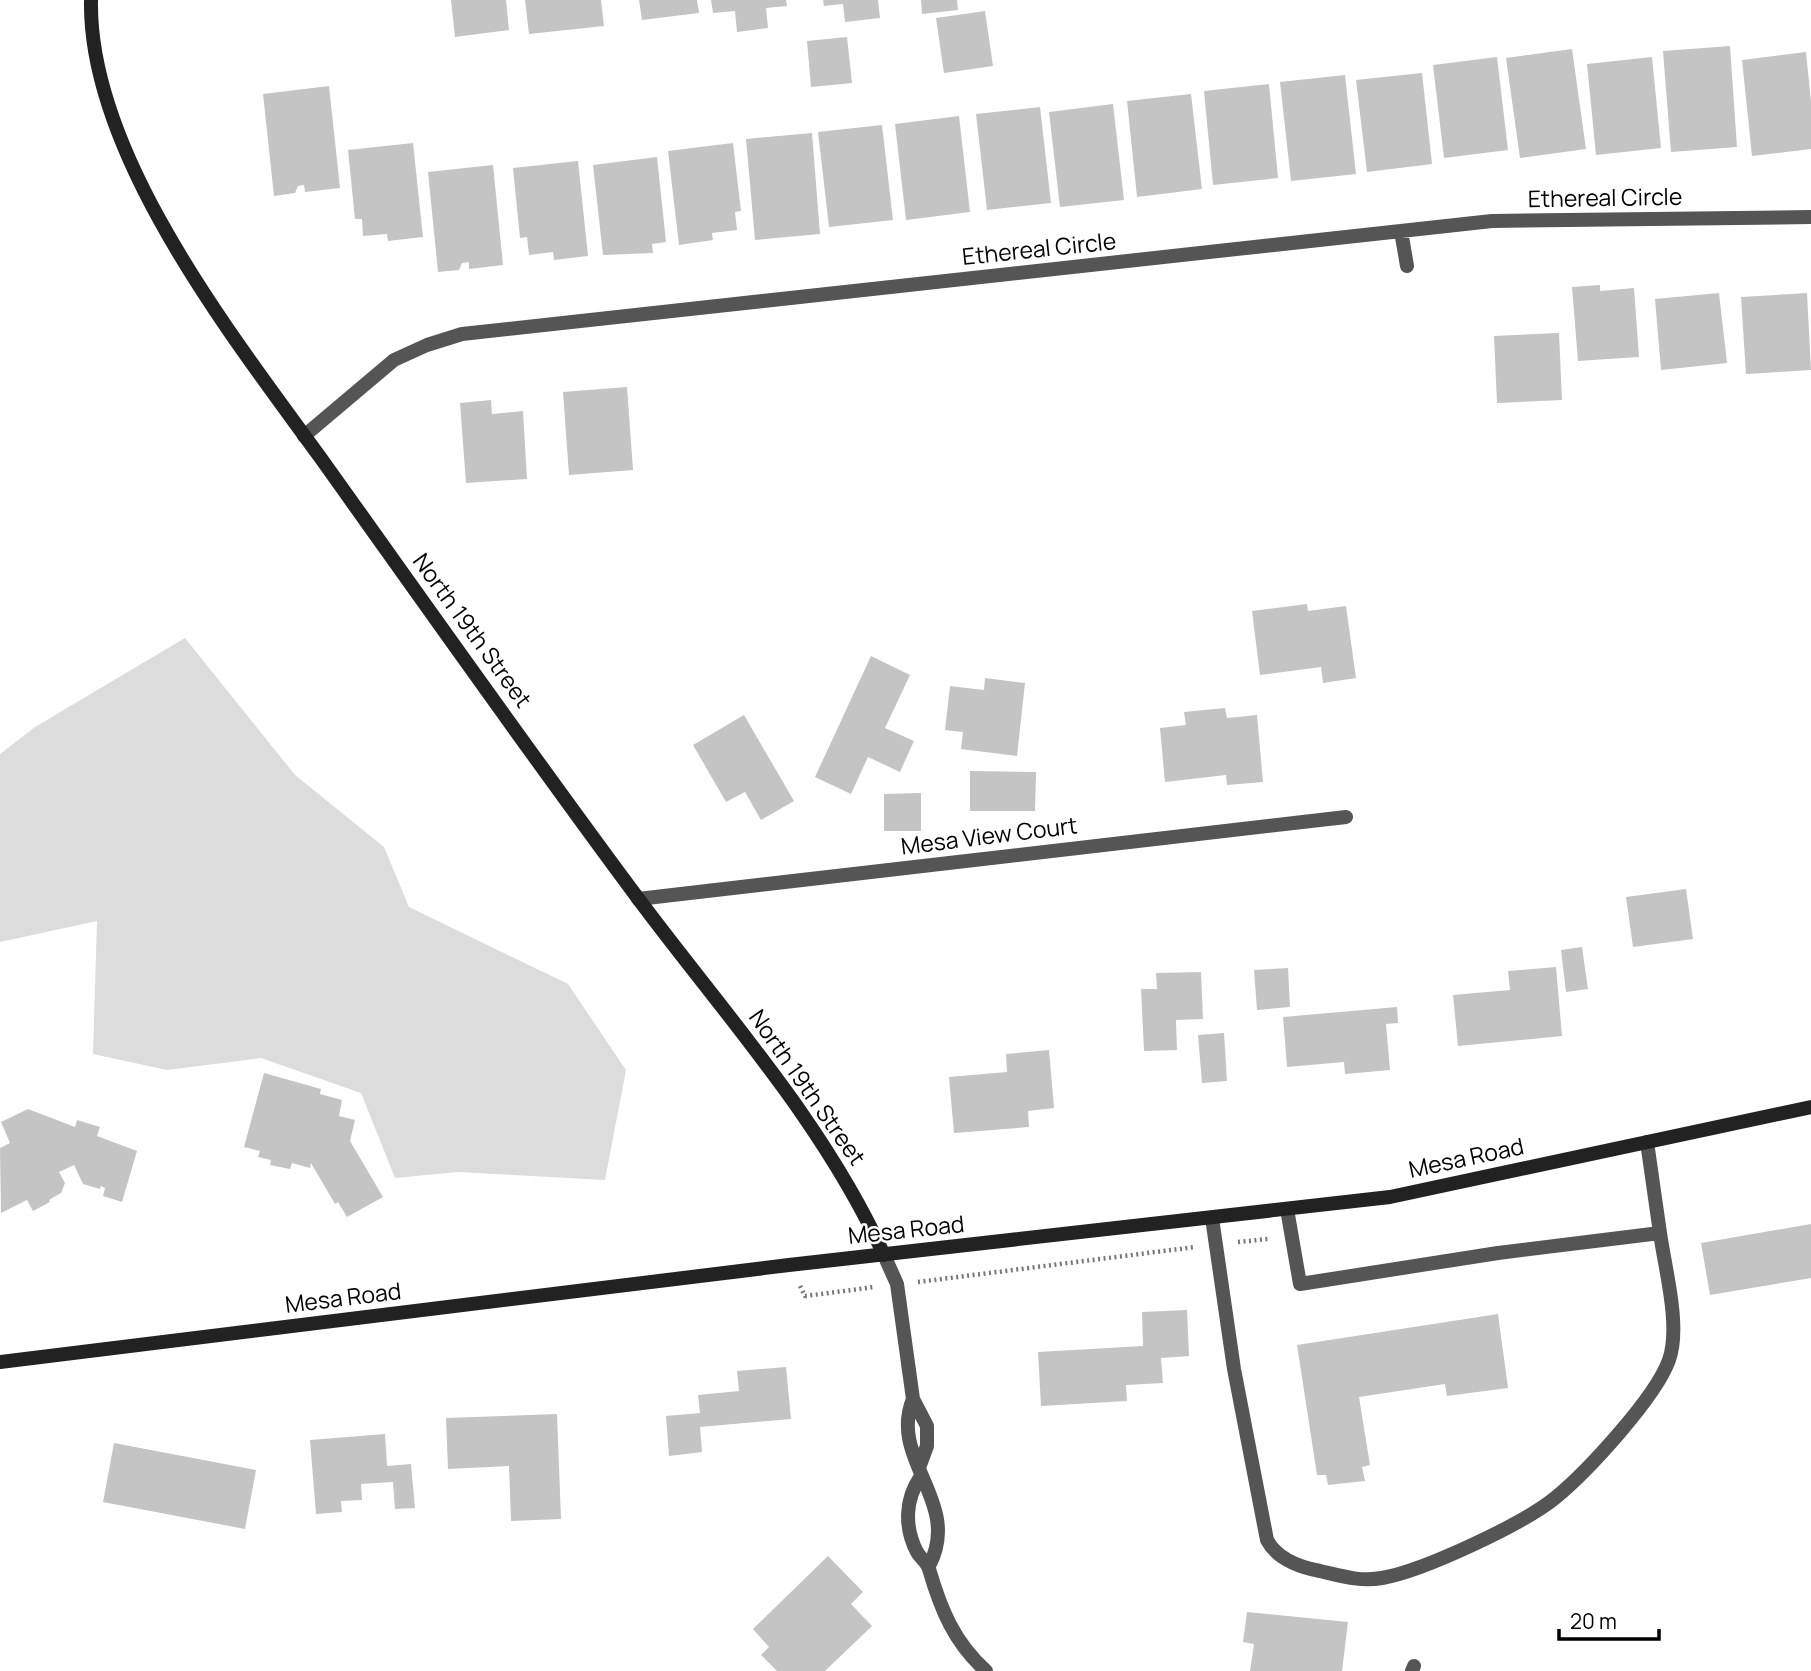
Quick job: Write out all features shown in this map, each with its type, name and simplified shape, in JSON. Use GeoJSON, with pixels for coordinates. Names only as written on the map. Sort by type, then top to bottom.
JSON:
{"type":"FeatureCollection","features":[{"type":"Feature","properties":{"kind":"main road","name":"North 19th Street"},"geometry":{"type":"LineString","coordinates":[[91,0],[90,24],[97,65],[110,111],[135,173],[190,270],[246,356],[638,899],[808,1121],[841,1170],[884,1255]]}},
{"type":"Feature","properties":{"kind":"main road","name":"Mesa Road"},"geometry":{"type":"LineString","coordinates":[[0,1362],[1390,1197],[1811,1107]]}},
{"type":"Feature","properties":{"kind":"street","name":"Ethereal Circle"},"geometry":{"type":"LineString","coordinates":[[304,436],[394,360],[427,345],[462,334],[1492,221],[1811,218]]}},
{"type":"Feature","properties":{"kind":"street"},"geometry":{"type":"LineString","coordinates":[[1401,231],[1407,265]]}},
{"type":"Feature","properties":{"kind":"street","name":"Mesa View Court"},"geometry":{"type":"LineString","coordinates":[[638,899],[1346,817]]}},
{"type":"Feature","properties":{"kind":"street"},"geometry":{"type":"LineString","coordinates":[[1212,1217],[1234,1369],[1267,1540],[1273,1552],[1311,1569],[1355,1579],[1400,1574],[1511,1526],[1555,1498],[1624,1426],[1662,1376],[1674,1339],[1647,1142]]}},
{"type":"Feature","properties":{"kind":"street"},"geometry":{"type":"LineString","coordinates":[[1287,1209],[1300,1284],[1498,1253],[1660,1233]]}},
{"type":"Feature","properties":{"kind":"street"},"geometry":{"type":"LineString","coordinates":[[884,1255],[897,1284],[913,1399],[927,1426],[927,1446],[909,1496],[908,1522],[918,1554],[929,1566],[947,1622],[971,1657],[986,1671]]}},
{"type":"Feature","properties":{"kind":"street"},"geometry":{"type":"LineString","coordinates":[[913,1399],[906,1425],[912,1453],[933,1500],[939,1532],[929,1566]]}},
{"type":"Feature","properties":{"kind":"shaded area"},"geometry":{"type":"Polygon","coordinates":[[[185,638],[295,775],[384,847],[409,907],[568,984],[626,1070],[605,1180],[458,1172],[395,1178],[361,1093],[261,1058],[167,1070],[93,1054],[97,921],[0,942],[0,754],[35,727],[185,638]]]}},
{"type":"Feature","properties":{"kind":"building"},"geometry":{"type":"Polygon","coordinates":[[[451,0],[506,0],[509,30],[455,37],[451,0]]]}},
{"type":"Feature","properties":{"kind":"building"},"geometry":{"type":"Polygon","coordinates":[[[525,0],[601,0],[604,26],[529,34],[525,0]]]}},
{"type":"Feature","properties":{"kind":"building"},"geometry":{"type":"Polygon","coordinates":[[[639,0],[697,0],[699,13],[642,20],[639,0]]]}},
{"type":"Feature","properties":{"kind":"building"},"geometry":{"type":"Polygon","coordinates":[[[711,0],[786,0],[787,6],[766,8],[768,28],[737,32],[735,11],[713,13],[711,0]]]}},
{"type":"Feature","properties":{"kind":"building"},"geometry":{"type":"Polygon","coordinates":[[[823,0],[878,0],[880,18],[845,22],[843,4],[824,6],[823,0]]]}},
{"type":"Feature","properties":{"kind":"building"},"geometry":{"type":"Polygon","coordinates":[[[921,0],[957,0],[958,10],[922,14],[921,0]]]}},
{"type":"Feature","properties":{"kind":"building"},"geometry":{"type":"Polygon","coordinates":[[[985,11],[993,66],[944,73],[936,18],[985,11]]]}},
{"type":"Feature","properties":{"kind":"building"},"geometry":{"type":"Polygon","coordinates":[[[847,37],[852,83],[811,87],[807,41],[847,37]]]}},
{"type":"Feature","properties":{"kind":"building"},"geometry":{"type":"Polygon","coordinates":[[[1730,46],[1737,147],[1671,152],[1663,51],[1730,46]]]}},
{"type":"Feature","properties":{"kind":"building"},"geometry":{"type":"Polygon","coordinates":[[[1572,49],[1586,149],[1520,158],[1506,58],[1572,49]]]}},
{"type":"Feature","properties":{"kind":"building"},"geometry":{"type":"Polygon","coordinates":[[[1806,52],[1811,102],[1811,149],[1752,156],[1742,60],[1806,52]]]}},
{"type":"Feature","properties":{"kind":"building"},"geometry":{"type":"Polygon","coordinates":[[[1497,57],[1508,150],[1444,158],[1433,65],[1497,57]]]}},
{"type":"Feature","properties":{"kind":"building"},"geometry":{"type":"Polygon","coordinates":[[[1652,57],[1661,148],[1596,155],[1587,64],[1652,57]]]}},
{"type":"Feature","properties":{"kind":"building"},"geometry":{"type":"Polygon","coordinates":[[[1422,73],[1432,164],[1367,172],[1356,80],[1422,73]]]}},
{"type":"Feature","properties":{"kind":"building"},"geometry":{"type":"Polygon","coordinates":[[[1345,75],[1356,174],[1291,181],[1280,82],[1345,75]]]}},
{"type":"Feature","properties":{"kind":"building"},"geometry":{"type":"Polygon","coordinates":[[[1269,84],[1278,178],[1213,185],[1204,91],[1269,84]]]}},
{"type":"Feature","properties":{"kind":"building"},"geometry":{"type":"Polygon","coordinates":[[[329,86],[340,188],[305,192],[304,185],[298,186],[295,193],[274,196],[263,94],[329,86]]]}},
{"type":"Feature","properties":{"kind":"building"},"geometry":{"type":"Polygon","coordinates":[[[1191,94],[1202,189],[1137,197],[1127,101],[1191,94]]]}},
{"type":"Feature","properties":{"kind":"building"},"geometry":{"type":"Polygon","coordinates":[[[1113,104],[1124,200],[1060,207],[1049,112],[1113,104]]]}},
{"type":"Feature","properties":{"kind":"building"},"geometry":{"type":"Polygon","coordinates":[[[1040,107],[1051,203],[987,210],[976,114],[1040,107]]]}},
{"type":"Feature","properties":{"kind":"building"},"geometry":{"type":"Polygon","coordinates":[[[959,116],[970,212],[906,220],[895,124],[959,116]]]}},
{"type":"Feature","properties":{"kind":"building"},"geometry":{"type":"Polygon","coordinates":[[[882,125],[893,220],[829,227],[818,132],[882,125]]]}},
{"type":"Feature","properties":{"kind":"building"},"geometry":{"type":"Polygon","coordinates":[[[812,133],[820,234],[755,240],[746,139],[812,133]]]}},
{"type":"Feature","properties":{"kind":"building"},"geometry":{"type":"Polygon","coordinates":[[[413,143],[423,237],[388,241],[387,234],[363,236],[362,219],[355,219],[348,150],[413,143]]]}},
{"type":"Feature","properties":{"kind":"building"},"geometry":{"type":"Polygon","coordinates":[[[733,143],[741,211],[735,212],[737,230],[712,233],[713,240],[679,245],[668,151],[733,143]]]}},
{"type":"Feature","properties":{"kind":"building"},"geometry":{"type":"Polygon","coordinates":[[[657,157],[666,242],[652,244],[653,253],[603,255],[593,165],[657,157]]]}},
{"type":"Feature","properties":{"kind":"building"},"geometry":{"type":"Polygon","coordinates":[[[578,161],[588,256],[554,260],[553,252],[529,255],[527,237],[520,238],[513,168],[578,161]]]}},
{"type":"Feature","properties":{"kind":"building"},"geometry":{"type":"Polygon","coordinates":[[[493,165],[503,265],[469,269],[469,262],[462,263],[459,270],[438,272],[428,172],[493,165]]]}},
{"type":"Feature","properties":{"kind":"building"},"geometry":{"type":"Polygon","coordinates":[[[1600,285],[1600,291],[1634,288],[1639,357],[1578,361],[1572,287],[1600,285]]]}},
{"type":"Feature","properties":{"kind":"building"},"geometry":{"type":"Polygon","coordinates":[[[1719,293],[1727,363],[1661,370],[1655,299],[1719,293]]]}},
{"type":"Feature","properties":{"kind":"building"},"geometry":{"type":"Polygon","coordinates":[[[1807,293],[1811,370],[1746,374],[1741,297],[1807,293]]]}},
{"type":"Feature","properties":{"kind":"building"},"geometry":{"type":"Polygon","coordinates":[[[1559,333],[1562,400],[1497,403],[1494,336],[1559,333]]]}},
{"type":"Feature","properties":{"kind":"building"},"geometry":{"type":"Polygon","coordinates":[[[627,387],[633,470],[569,475],[563,392],[627,387]]]}},
{"type":"Feature","properties":{"kind":"building"},"geometry":{"type":"Polygon","coordinates":[[[491,400],[492,414],[523,411],[527,479],[466,483],[460,403],[491,400]]]}},
{"type":"Feature","properties":{"kind":"building"},"geometry":{"type":"Polygon","coordinates":[[[1307,604],[1308,611],[1346,606],[1356,678],[1323,683],[1321,667],[1260,675],[1252,611],[1307,604]]]}},
{"type":"Feature","properties":{"kind":"building"},"geometry":{"type":"Polygon","coordinates":[[[871,656],[910,675],[885,728],[914,741],[900,772],[868,757],[851,794],[815,777],[871,656]]]}},
{"type":"Feature","properties":{"kind":"building"},"geometry":{"type":"Polygon","coordinates":[[[985,678],[1025,683],[1017,756],[961,749],[963,732],[945,730],[950,686],[984,690],[985,678]]]}},
{"type":"Feature","properties":{"kind":"building"},"geometry":{"type":"Polygon","coordinates":[[[1225,708],[1227,718],[1257,715],[1263,782],[1227,785],[1226,775],[1165,782],[1160,728],[1186,725],[1184,712],[1225,708]]]}},
{"type":"Feature","properties":{"kind":"building"},"geometry":{"type":"Polygon","coordinates":[[[744,715],[794,801],[761,820],[745,792],[726,802],[693,745],[744,715]]]}},
{"type":"Feature","properties":{"kind":"building"},"geometry":{"type":"Polygon","coordinates":[[[970,771],[1036,772],[1035,811],[970,811],[970,771]]]}},
{"type":"Feature","properties":{"kind":"building"},"geometry":{"type":"Polygon","coordinates":[[[921,793],[921,831],[884,831],[884,794],[921,793]]]}},
{"type":"Feature","properties":{"kind":"building"},"geometry":{"type":"Polygon","coordinates":[[[1686,889],[1693,939],[1633,947],[1626,897],[1686,889]]]}},
{"type":"Feature","properties":{"kind":"building"},"geometry":{"type":"Polygon","coordinates":[[[1582,947],[1588,989],[1566,992],[1561,950],[1582,947]]]}},
{"type":"Feature","properties":{"kind":"building"},"geometry":{"type":"Polygon","coordinates":[[[1556,967],[1562,1036],[1458,1046],[1453,995],[1510,990],[1508,971],[1556,967]]]}},
{"type":"Feature","properties":{"kind":"building"},"geometry":{"type":"Polygon","coordinates":[[[1288,968],[1290,1007],[1257,1010],[1254,970],[1288,968]]]}},
{"type":"Feature","properties":{"kind":"building"},"geometry":{"type":"Polygon","coordinates":[[[1201,972],[1203,1019],[1176,1020],[1177,1050],[1144,1051],[1141,989],[1157,989],[1156,973],[1201,972]]]}},
{"type":"Feature","properties":{"kind":"building"},"geometry":{"type":"Polygon","coordinates":[[[1397,1007],[1398,1023],[1386,1024],[1390,1070],[1345,1074],[1344,1062],[1287,1067],[1283,1017],[1397,1007]]]}},
{"type":"Feature","properties":{"kind":"building"},"geometry":{"type":"Polygon","coordinates":[[[1224,1033],[1227,1081],[1202,1083],[1198,1035],[1224,1033]]]}},
{"type":"Feature","properties":{"kind":"building"},"geometry":{"type":"Polygon","coordinates":[[[1049,1050],[1054,1108],[1028,1111],[1029,1127],[954,1133],[949,1077],[1007,1072],[1006,1054],[1049,1050]]]}},
{"type":"Feature","properties":{"kind":"building"},"geometry":{"type":"Polygon","coordinates":[[[264,1073],[321,1089],[320,1094],[342,1100],[339,1116],[355,1120],[350,1141],[383,1197],[347,1217],[338,1202],[335,1204],[311,1163],[310,1168],[292,1163],[290,1169],[270,1165],[271,1160],[258,1157],[260,1151],[244,1147],[264,1073]]]}},
{"type":"Feature","properties":{"kind":"building"},"geometry":{"type":"Polygon","coordinates":[[[28,1109],[75,1127],[77,1120],[100,1127],[97,1136],[137,1151],[122,1202],[103,1196],[105,1188],[101,1186],[100,1189],[83,1184],[74,1165],[59,1172],[65,1183],[61,1193],[49,1200],[50,1202],[33,1211],[27,1200],[1,1213],[0,1148],[10,1143],[1,1122],[28,1109]]]}},
{"type":"Feature","properties":{"kind":"building"},"geometry":{"type":"Polygon","coordinates":[[[1811,1224],[1811,1278],[1710,1295],[1701,1243],[1811,1224]]]}},
{"type":"Feature","properties":{"kind":"building"},"geometry":{"type":"Polygon","coordinates":[[[1187,1310],[1189,1356],[1161,1358],[1163,1383],[1126,1385],[1127,1401],[1041,1406],[1038,1352],[1143,1346],[1142,1312],[1187,1310]]]}},
{"type":"Feature","properties":{"kind":"building"},"geometry":{"type":"Polygon","coordinates":[[[1498,1314],[1508,1388],[1447,1396],[1445,1384],[1359,1397],[1370,1465],[1362,1467],[1365,1481],[1328,1485],[1326,1475],[1317,1475],[1297,1345],[1498,1314]]]}},
{"type":"Feature","properties":{"kind":"building"},"geometry":{"type":"Polygon","coordinates":[[[786,1367],[791,1419],[700,1427],[702,1452],[669,1456],[666,1416],[700,1413],[698,1395],[739,1391],[737,1371],[786,1367]]]}},
{"type":"Feature","properties":{"kind":"building"},"geometry":{"type":"Polygon","coordinates":[[[557,1414],[561,1519],[511,1521],[509,1466],[448,1469],[446,1418],[557,1414]]]}},
{"type":"Feature","properties":{"kind":"building"},"geometry":{"type":"Polygon","coordinates":[[[385,1434],[387,1466],[411,1464],[415,1508],[395,1509],[393,1482],[361,1484],[362,1500],[341,1501],[342,1512],[316,1514],[310,1440],[385,1434]]]}},
{"type":"Feature","properties":{"kind":"building"},"geometry":{"type":"Polygon","coordinates":[[[114,1443],[256,1470],[245,1529],[103,1502],[114,1443]]]}},
{"type":"Feature","properties":{"kind":"building"},"geometry":{"type":"Polygon","coordinates":[[[828,1556],[863,1592],[851,1604],[872,1626],[825,1671],[777,1671],[761,1655],[769,1647],[753,1629],[828,1556]]]}},
{"type":"Feature","properties":{"kind":"building"},"geometry":{"type":"Polygon","coordinates":[[[1247,1612],[1348,1622],[1342,1671],[1250,1671],[1254,1644],[1243,1642],[1247,1612]]]}}]}
